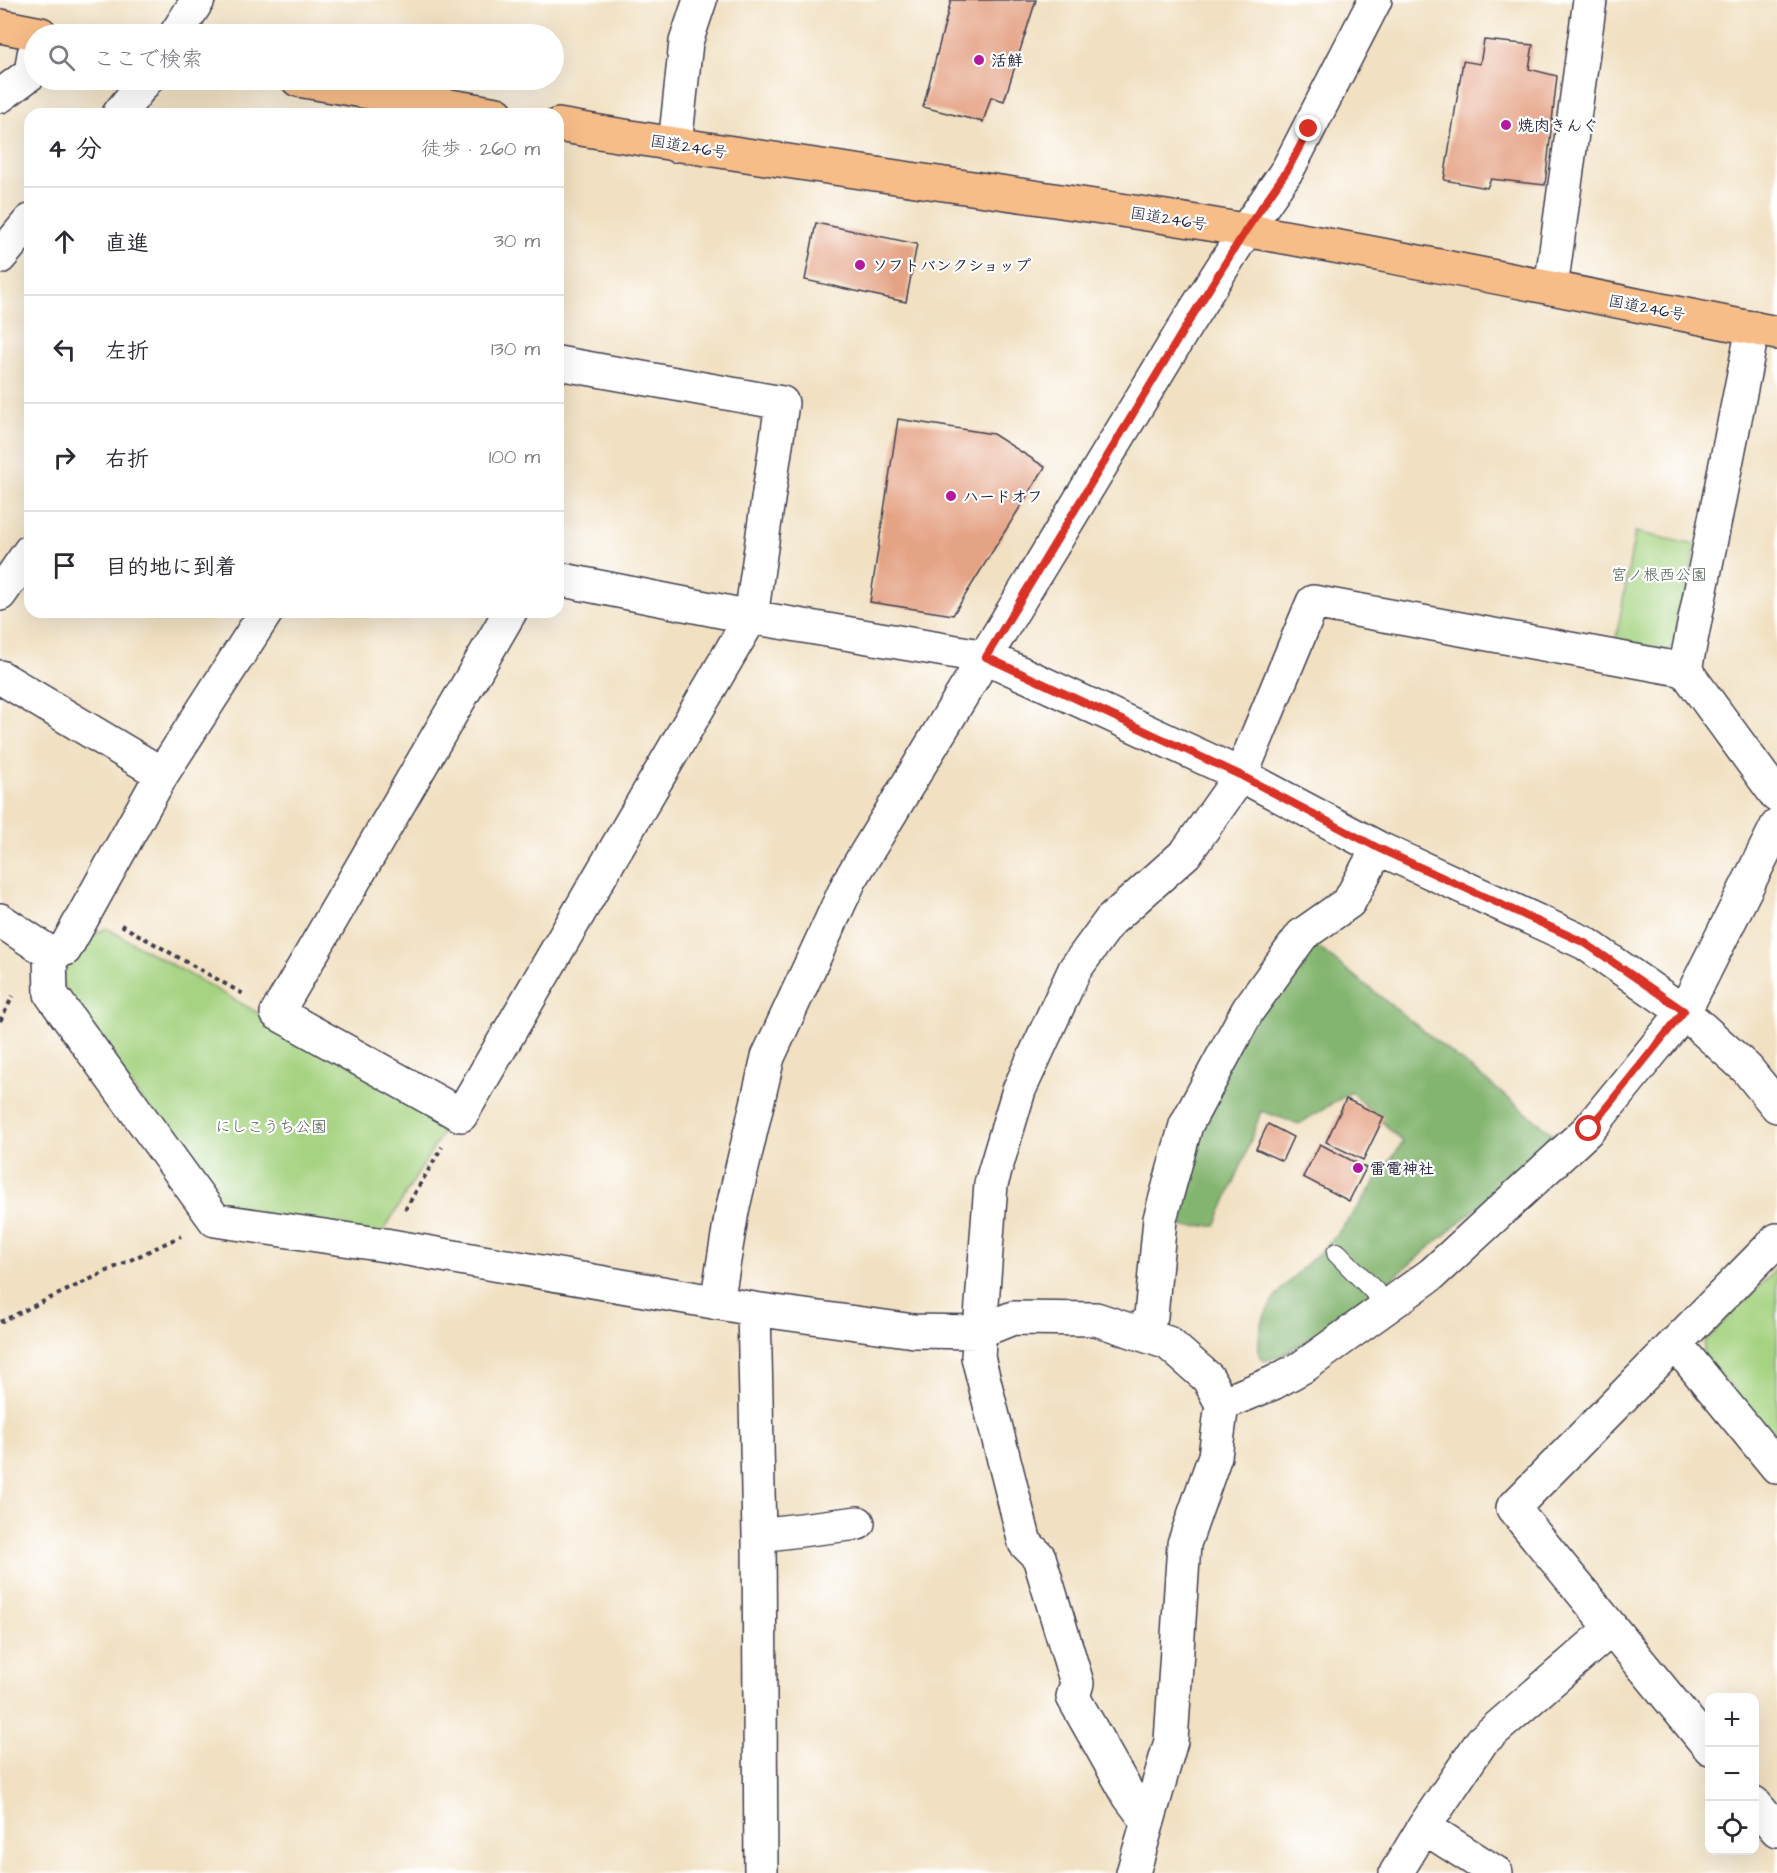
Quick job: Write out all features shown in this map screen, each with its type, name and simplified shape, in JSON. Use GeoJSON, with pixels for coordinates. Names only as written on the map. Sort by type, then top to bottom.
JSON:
{"type":"FeatureCollection","features":[{"type":"Feature","properties":{"kind":"highway"},"geometry":{"type":"LineString","coordinates":[[0,26],[24,31]]}},
{"type":"Feature","properties":{"kind":"highway"},"geometry":{"type":"LineString","coordinates":[[357,90],[462,108]]}},
{"type":"Feature","properties":{"kind":"highway","name":"国道246号"},"geometry":{"type":"LineString","coordinates":[[564,126],[675,145],[1246,230],[1765,330]]}},
{"type":"Feature","properties":{"kind":"street"},"geometry":{"type":"LineString","coordinates":[[182,24],[198,0]]}},
{"type":"Feature","properties":{"kind":"street"},"geometry":{"type":"LineString","coordinates":[[675,145],[686,42],[700,0]]}},
{"type":"Feature","properties":{"kind":"street"},"geometry":{"type":"LineString","coordinates":[[717,1303],[732,1211],[768,1057],[850,880],[1246,230],[1288,169],[1375,0]]}},
{"type":"Feature","properties":{"kind":"street"},"geometry":{"type":"LineString","coordinates":[[1551,288],[1590,0]]}},
{"type":"Feature","properties":{"kind":"street"},"geometry":{"type":"LineString","coordinates":[[0,96],[24,79]]}},
{"type":"Feature","properties":{"kind":"street"},"geometry":{"type":"LineString","coordinates":[[124,108],[138,90]]}},
{"type":"Feature","properties":{"kind":"street"},"geometry":{"type":"LineString","coordinates":[[0,256],[24,228]]}},
{"type":"Feature","properties":{"kind":"street"},"geometry":{"type":"LineString","coordinates":[[1685,670],[1765,330]]}},
{"type":"Feature","properties":{"kind":"street"},"geometry":{"type":"LineString","coordinates":[[507,618],[277,1013],[461,1115],[751,617],[782,403],[564,364]]}},
{"type":"Feature","properties":{"kind":"street"},"geometry":{"type":"LineString","coordinates":[[0,594],[24,559]]}},
{"type":"Feature","properties":{"kind":"street"},"geometry":{"type":"LineString","coordinates":[[564,580],[751,617],[986,657],[1240,775],[1378,848],[1585,943],[1684,1011],[1747,1069],[1777,1106]]}},
{"type":"Feature","properties":{"kind":"street"},"geometry":{"type":"LineString","coordinates":[[1148,1820],[1129,1796],[1073,1697],[1077,1683],[1039,1557],[1025,1543],[978,1357],[978,1332],[991,1184],[1019,1090],[1075,969],[1110,921],[1186,853],[1240,775],[1312,602],[1685,670],[1777,796]]}},
{"type":"Feature","properties":{"kind":"street"},"geometry":{"type":"LineString","coordinates":[[0,920],[50,953],[65,949],[162,774],[262,618]]}},
{"type":"Feature","properties":{"kind":"street"},"geometry":{"type":"LineString","coordinates":[[0,677],[162,774]]}},
{"type":"Feature","properties":{"kind":"street"},"geometry":{"type":"LineString","coordinates":[[1222,1404],[1273,1383],[1304,1366],[1432,1274],[1589,1129],[1684,1011],[1777,826]]}},
{"type":"Feature","properties":{"kind":"street"},"geometry":{"type":"LineString","coordinates":[[1141,1333],[1151,1316],[1160,1219],[1186,1125],[1248,1010],[1302,935],[1348,902],[1378,848]]}},
{"type":"Feature","properties":{"kind":"street"},"geometry":{"type":"LineString","coordinates":[[50,953],[51,994],[215,1220],[385,1245],[754,1309],[914,1331],[978,1332],[1013,1318],[1096,1319],[1168,1343],[1208,1378],[1222,1404],[1215,1456],[1184,1544],[1171,1741],[1133,1873]]}},
{"type":"Feature","properties":{"kind":"street"},"geometry":{"type":"LineString","coordinates":[[1709,1747],[1513,1508],[1777,1240]]}},
{"type":"Feature","properties":{"kind":"street"},"geometry":{"type":"LineString","coordinates":[[754,1309],[759,1535],[761,1873]]}},
{"type":"Feature","properties":{"kind":"street"},"geometry":{"type":"LineString","coordinates":[[1675,1343],[1777,1467]]}},
{"type":"Feature","properties":{"kind":"street"},"geometry":{"type":"LineString","coordinates":[[759,1535],[858,1523]]}},
{"type":"Feature","properties":{"kind":"street"},"geometry":{"type":"LineString","coordinates":[[1396,1873],[1482,1741],[1611,1629]]}},
{"type":"Feature","properties":{"kind":"street"},"geometry":{"type":"LineString","coordinates":[[1759,1808],[1777,1830]]}},
{"type":"Feature","properties":{"kind":"street"},"geometry":{"type":"LineString","coordinates":[[1424,1827],[1496,1873]]}},
{"type":"Feature","properties":{"kind":"lane"},"geometry":{"type":"LineString","coordinates":[[1337,1253],[1388,1305]]}},
{"type":"Feature","properties":{"kind":"path"},"geometry":{"type":"LineString","coordinates":[[89,907],[277,1013]]}},
{"type":"Feature","properties":{"kind":"path"},"geometry":{"type":"LineString","coordinates":[[385,1245],[461,1115]]}},
{"type":"Feature","properties":{"kind":"path"},"geometry":{"type":"LineString","coordinates":[[0,1322],[215,1220]]}},
{"type":"Feature","properties":{"kind":"green space","name":"宮ノ根西公園"},"geometry":{"type":"Polygon","coordinates":[[[1635,532],[1696,545],[1676,643],[1668,651],[1616,639],[1635,532]]]}},
{"type":"Feature","properties":{"kind":"green space","name":"にしこうち公園"},"geometry":{"type":"Polygon","coordinates":[[[106,928],[450,1120],[380,1237],[217,1211],[59,979],[82,941],[106,928]]]}},
{"type":"Feature","properties":{"kind":"green space"},"geometry":{"type":"Polygon","coordinates":[[[1312,945],[1319,948],[1553,1134],[1555,1142],[1347,1317],[1280,1356],[1265,1361],[1260,1358],[1259,1337],[1264,1318],[1273,1301],[1342,1228],[1403,1142],[1351,1092],[1299,1124],[1261,1111],[1244,1159],[1215,1226],[1183,1227],[1176,1194],[1229,1050],[1312,945]]]}},
{"type":"Feature","properties":{"kind":"green space"},"geometry":{"type":"Polygon","coordinates":[[[1777,1268],[1777,1441],[1704,1356],[1704,1342],[1777,1268]]]}},
{"type":"Feature","properties":{"kind":"building"},"geometry":{"type":"Polygon","coordinates":[[[951,0],[1036,0],[1004,101],[991,97],[983,122],[923,107],[951,0]]]}},
{"type":"Feature","properties":{"kind":"building"},"geometry":{"type":"Polygon","coordinates":[[[1484,40],[1533,45],[1529,69],[1557,76],[1545,185],[1491,179],[1487,188],[1444,180],[1463,61],[1480,64],[1484,40]]]}},
{"type":"Feature","properties":{"kind":"building"},"geometry":{"type":"Polygon","coordinates":[[[816,223],[917,244],[906,302],[805,280],[816,223]]]}},
{"type":"Feature","properties":{"kind":"building"},"geometry":{"type":"Polygon","coordinates":[[[898,419],[993,434],[1045,467],[953,615],[870,602],[898,419]]]}},
{"type":"Feature","properties":{"kind":"building"},"geometry":{"type":"Polygon","coordinates":[[[1346,1099],[1384,1117],[1363,1160],[1326,1142],[1346,1099]]]}},
{"type":"Feature","properties":{"kind":"building"},"geometry":{"type":"Polygon","coordinates":[[[1268,1124],[1293,1137],[1282,1161],[1256,1149],[1268,1124]]]}},
{"type":"Feature","properties":{"kind":"building"},"geometry":{"type":"Polygon","coordinates":[[[1320,1144],[1366,1168],[1349,1201],[1303,1177],[1320,1144]]]}},
{"type":"Feature","properties":{"kind":"place","name":"活鮮"},"geometry":{"type":"Point","coordinates":[979,60]}},
{"type":"Feature","properties":{"kind":"place","name":"焼肉きんぐ"},"geometry":{"type":"Point","coordinates":[1506,125]}},
{"type":"Feature","properties":{"kind":"place","name":"ソフトバンクショップ"},"geometry":{"type":"Point","coordinates":[860,265]}},
{"type":"Feature","properties":{"kind":"place","name":"ハードオフ"},"geometry":{"type":"Point","coordinates":[951,496]}},
{"type":"Feature","properties":{"kind":"place","name":"雷電神社"},"geometry":{"type":"Point","coordinates":[1358,1168]}},
{"type":"Feature","properties":{"kind":"route"},"geometry":{"type":"LineString","coordinates":[[1309,129],[1288,169],[1246,230],[1186,326],[986,657],[1240,775],[1378,848],[1585,943],[1684,1011],[1589,1129]]}}]}
